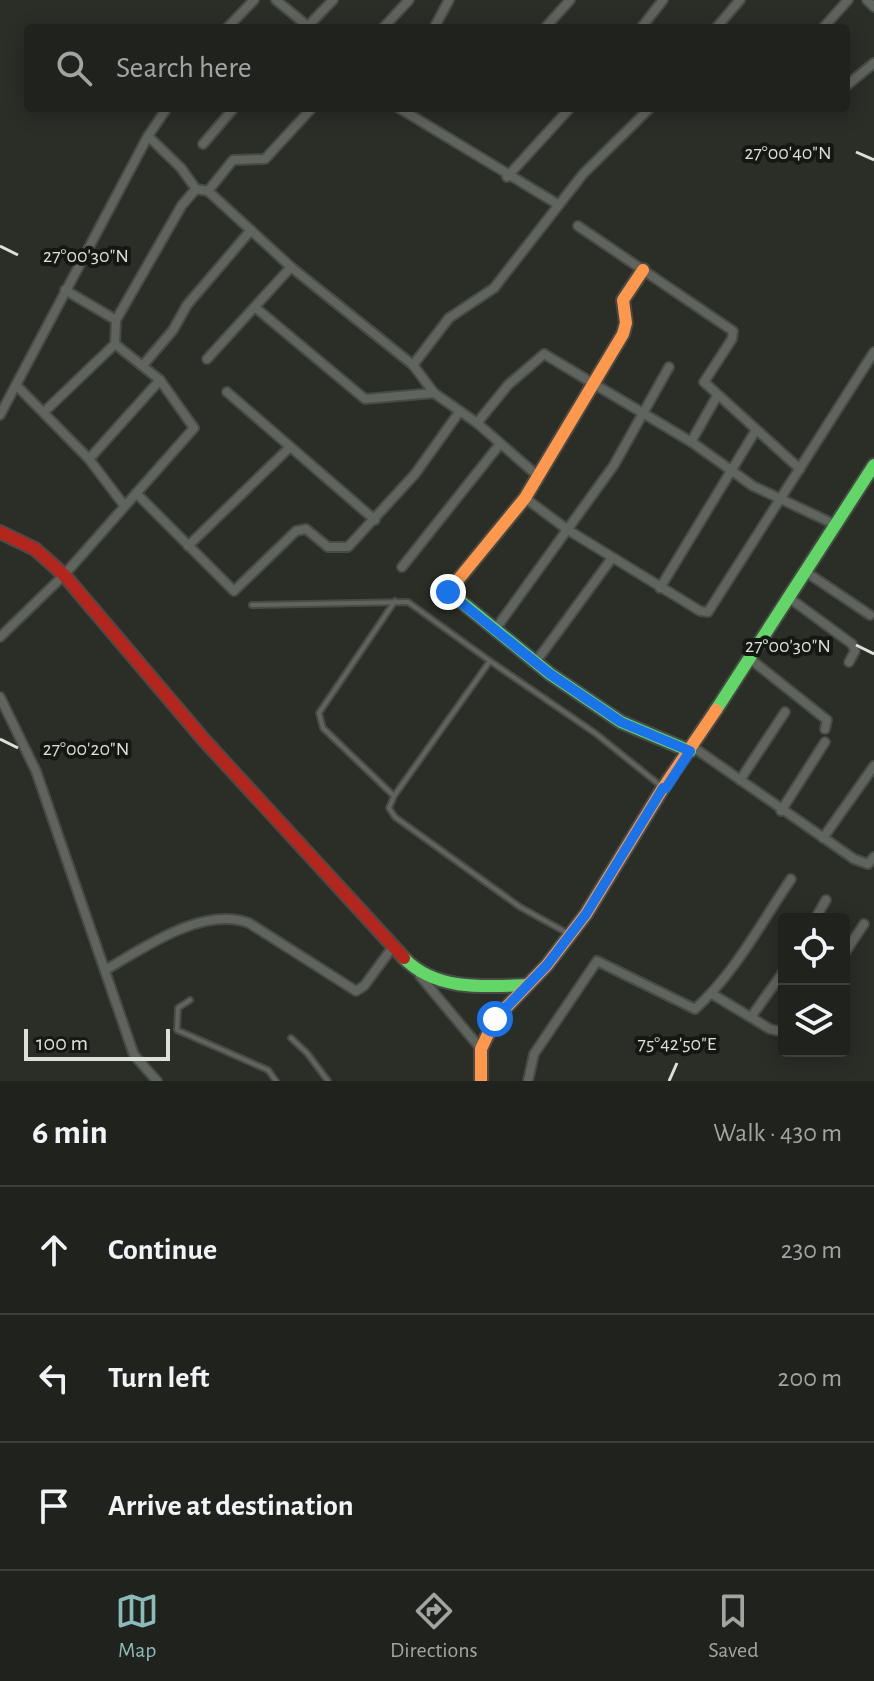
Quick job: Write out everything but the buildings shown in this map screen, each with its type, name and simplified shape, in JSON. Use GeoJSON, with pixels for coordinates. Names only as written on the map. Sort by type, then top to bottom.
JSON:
{"type":"FeatureCollection","features":[{"type":"Feature","properties":{"kind":"street"},"geometry":{"type":"LineString","coordinates":[[231,24],[254,0]]}},
{"type":"Feature","properties":{"kind":"street"},"geometry":{"type":"LineString","coordinates":[[276,0],[304,24]]}},
{"type":"Feature","properties":{"kind":"street"},"geometry":{"type":"LineString","coordinates":[[311,24],[333,0]]}},
{"type":"Feature","properties":{"kind":"street"},"geometry":{"type":"LineString","coordinates":[[387,24],[409,0]]}},
{"type":"Feature","properties":{"kind":"street"},"geometry":{"type":"LineString","coordinates":[[436,24],[449,0]]}},
{"type":"Feature","properties":{"kind":"street"},"geometry":{"type":"LineString","coordinates":[[549,24],[570,0]]}},
{"type":"Feature","properties":{"kind":"street"},"geometry":{"type":"LineString","coordinates":[[644,24],[663,0]]}},
{"type":"Feature","properties":{"kind":"street"},"geometry":{"type":"LineString","coordinates":[[720,24],[740,0]]}},
{"type":"Feature","properties":{"kind":"street"},"geometry":{"type":"LineString","coordinates":[[827,24],[848,0]]}},
{"type":"Feature","properties":{"kind":"street"},"geometry":{"type":"LineString","coordinates":[[867,0],[874,7]]}},
{"type":"Feature","properties":{"kind":"street"},"geometry":{"type":"LineString","coordinates":[[850,83],[874,63]]}},
{"type":"Feature","properties":{"kind":"street"},"geometry":{"type":"LineString","coordinates":[[0,415],[148,136],[164,112]]}},
{"type":"Feature","properties":{"kind":"street"},"geometry":{"type":"LineString","coordinates":[[203,144],[231,112]]}},
{"type":"Feature","properties":{"kind":"street"},"geometry":{"type":"LineString","coordinates":[[208,191],[233,160],[259,160],[273,153],[309,112]]}},
{"type":"Feature","properties":{"kind":"street"},"geometry":{"type":"LineString","coordinates":[[405,112],[507,177],[559,205]]}},
{"type":"Feature","properties":{"kind":"street"},"geometry":{"type":"LineString","coordinates":[[507,177],[566,112]]}},
{"type":"Feature","properties":{"kind":"street"},"geometry":{"type":"LineString","coordinates":[[413,365],[449,318],[494,288],[583,174],[646,112]]}},
{"type":"Feature","properties":{"kind":"street"},"geometry":{"type":"LineString","coordinates":[[148,136],[181,168],[196,189],[208,191],[291,267],[413,365],[434,393],[477,423],[538,476]]}},
{"type":"Feature","properties":{"kind":"street"},"geometry":{"type":"LineString","coordinates":[[44,412],[115,344],[116,320],[182,205],[196,189]]}},
{"type":"Feature","properties":{"kind":"street"},"geometry":{"type":"LineString","coordinates":[[578,226],[733,331],[732,339],[704,382],[800,469]]}},
{"type":"Feature","properties":{"kind":"street"},"geometry":{"type":"LineString","coordinates":[[144,364],[173,330],[187,305],[251,230]]}},
{"type":"Feature","properties":{"kind":"street"},"geometry":{"type":"LineString","coordinates":[[207,359],[291,267]]}},
{"type":"Feature","properties":{"kind":"street"},"geometry":{"type":"LineString","coordinates":[[643,270],[623,300],[626,323],[623,334],[525,498],[448,592],[535,663],[621,722],[691,749],[862,864],[868,864],[874,857]]}},
{"type":"Feature","properties":{"kind":"street"},"geometry":{"type":"LineString","coordinates":[[65,290],[116,320]]}},
{"type":"Feature","properties":{"kind":"street"},"geometry":{"type":"LineString","coordinates":[[256,308],[365,399],[434,393]]}},
{"type":"Feature","properties":{"kind":"street"},"geometry":{"type":"LineString","coordinates":[[0,637],[64,575],[123,504],[194,428],[160,380],[144,364],[115,344]]}},
{"type":"Feature","properties":{"kind":"street"},"geometry":{"type":"LineString","coordinates":[[525,498],[568,530],[660,588],[700,611],[708,612],[874,352]]}},
{"type":"Feature","properties":{"kind":"street"},"geometry":{"type":"LineString","coordinates":[[477,423],[508,385],[544,354],[691,442],[730,471],[780,500],[836,525]]}},
{"type":"Feature","properties":{"kind":"street"},"geometry":{"type":"LineString","coordinates":[[494,632],[614,465],[669,367]]}},
{"type":"Feature","properties":{"kind":"street"},"geometry":{"type":"LineString","coordinates":[[89,459],[160,380]]}},
{"type":"Feature","properties":{"kind":"street"},"geometry":{"type":"LineString","coordinates":[[17,386],[89,459],[123,504]]}},
{"type":"Feature","properties":{"kind":"street"},"geometry":{"type":"LineString","coordinates":[[227,392],[375,520]]}},
{"type":"Feature","properties":{"kind":"street"},"geometry":{"type":"LineString","coordinates":[[691,442],[717,396]]}},
{"type":"Feature","properties":{"kind":"street"},"geometry":{"type":"LineString","coordinates":[[0,398],[7,406]]}},
{"type":"Feature","properties":{"kind":"street"},"geometry":{"type":"LineString","coordinates":[[136,493],[234,591],[296,531],[306,529],[328,547],[348,547],[415,474],[460,411]]}},
{"type":"Feature","properties":{"kind":"street"},"geometry":{"type":"LineString","coordinates":[[660,588],[756,430]]}},
{"type":"Feature","properties":{"kind":"street"},"geometry":{"type":"LineString","coordinates":[[402,567],[500,444]]}},
{"type":"Feature","properties":{"kind":"street"},"geometry":{"type":"LineString","coordinates":[[188,546],[289,448]]}},
{"type":"Feature","properties":{"kind":"street"},"geometry":{"type":"LineString","coordinates":[[481,1081],[481,1049],[495,1019],[570,935],[641,830],[663,788],[666,788],[874,465]]}},
{"type":"Feature","properties":{"kind":"street"},"geometry":{"type":"LineString","coordinates":[[0,532],[35,549],[64,575],[204,740],[264,801],[392,948],[419,974],[481,1049]]}},
{"type":"Feature","properties":{"kind":"street"},"geometry":{"type":"LineString","coordinates":[[535,663],[612,558]]}},
{"type":"Feature","properties":{"kind":"street"},"geometry":{"type":"LineString","coordinates":[[806,572],[870,615]]}},
{"type":"Feature","properties":{"kind":"street"},"geometry":{"type":"LineString","coordinates":[[788,597],[852,644],[855,651],[849,662]]}},
{"type":"Feature","properties":{"kind":"street"},"geometry":{"type":"LineString","coordinates":[[749,658],[827,720],[825,729]]}},
{"type":"Feature","properties":{"kind":"street"},"geometry":{"type":"LineString","coordinates":[[0,695],[36,771],[107,969],[134,1055],[157,1081]]}},
{"type":"Feature","properties":{"kind":"street"},"geometry":{"type":"LineString","coordinates":[[740,780],[785,712]]}},
{"type":"Feature","properties":{"kind":"street"},"geometry":{"type":"LineString","coordinates":[[781,811],[825,742]]}},
{"type":"Feature","properties":{"kind":"street"},"geometry":{"type":"LineString","coordinates":[[823,838],[874,766]]}},
{"type":"Feature","properties":{"kind":"street"},"geometry":{"type":"LineString","coordinates":[[528,1081],[534,1054],[597,961],[695,1009],[712,994],[791,879]]}},
{"type":"Feature","properties":{"kind":"street"},"geometry":{"type":"LineString","coordinates":[[818,913],[826,900]]}},
{"type":"Feature","properties":{"kind":"street"},"geometry":{"type":"LineString","coordinates":[[107,969],[162,937],[234,918],[249,923],[356,991],[364,986],[392,948]]}},
{"type":"Feature","properties":{"kind":"street"},"geometry":{"type":"LineString","coordinates":[[850,945],[864,924]]}},
{"type":"Feature","properties":{"kind":"street"},"geometry":{"type":"LineString","coordinates":[[419,974],[473,987],[527,985]]}},
{"type":"Feature","properties":{"kind":"street"},"geometry":{"type":"LineString","coordinates":[[751,1017],[778,979]]}},
{"type":"Feature","properties":{"kind":"street"},"geometry":{"type":"LineString","coordinates":[[712,994],[778,1031]]}},
{"type":"Feature","properties":{"kind":"lane"},"geometry":{"type":"LineString","coordinates":[[394,796],[323,728],[319,713],[395,601]]}},
{"type":"Feature","properties":{"kind":"lane"},"geometry":{"type":"LineString","coordinates":[[252,605],[395,601],[415,607],[595,733],[663,788]]}},
{"type":"Feature","properties":{"kind":"lane"},"geometry":{"type":"LineString","coordinates":[[490,661],[394,796],[389,808],[395,817],[520,907],[570,935]]}},
{"type":"Feature","properties":{"kind":"lane"},"geometry":{"type":"LineString","coordinates":[[190,1000],[181,1004],[176,1013],[175,1025],[180,1033],[257,1065],[272,1074],[276,1081]]}},
{"type":"Feature","properties":{"kind":"lane"},"geometry":{"type":"LineString","coordinates":[[291,1038],[328,1081]]}},
{"type":"Feature","properties":{"kind":"traffic: fast"},"geometry":{"type":"LineString","coordinates":[[716,710],[874,465]]}},
{"type":"Feature","properties":{"kind":"traffic: fast"},"geometry":{"type":"LineString","coordinates":[[459,600],[550,674],[621,722],[690,751]]}},
{"type":"Feature","properties":{"kind":"traffic: fast"},"geometry":{"type":"LineString","coordinates":[[404,958],[416,969],[445,982],[478,986],[527,985]]}},
{"type":"Feature","properties":{"kind":"traffic: slow"},"geometry":{"type":"LineString","coordinates":[[459,600],[448,592],[525,498],[623,334],[626,323],[623,300],[643,270]]}},
{"type":"Feature","properties":{"kind":"traffic: slow"},"geometry":{"type":"LineString","coordinates":[[481,1081],[481,1049],[495,1019],[547,965],[586,914],[663,788],[716,710]]}},
{"type":"Feature","properties":{"kind":"traffic: jam"},"geometry":{"type":"LineString","coordinates":[[0,532],[35,549],[64,575],[204,740],[404,958]]}},
{"type":"Feature","properties":{"kind":"route"},"geometry":{"type":"LineString","coordinates":[[448,592],[494,632],[621,722],[690,751],[666,788],[663,788],[641,830],[586,914],[534,980],[495,1019]]}}]}
